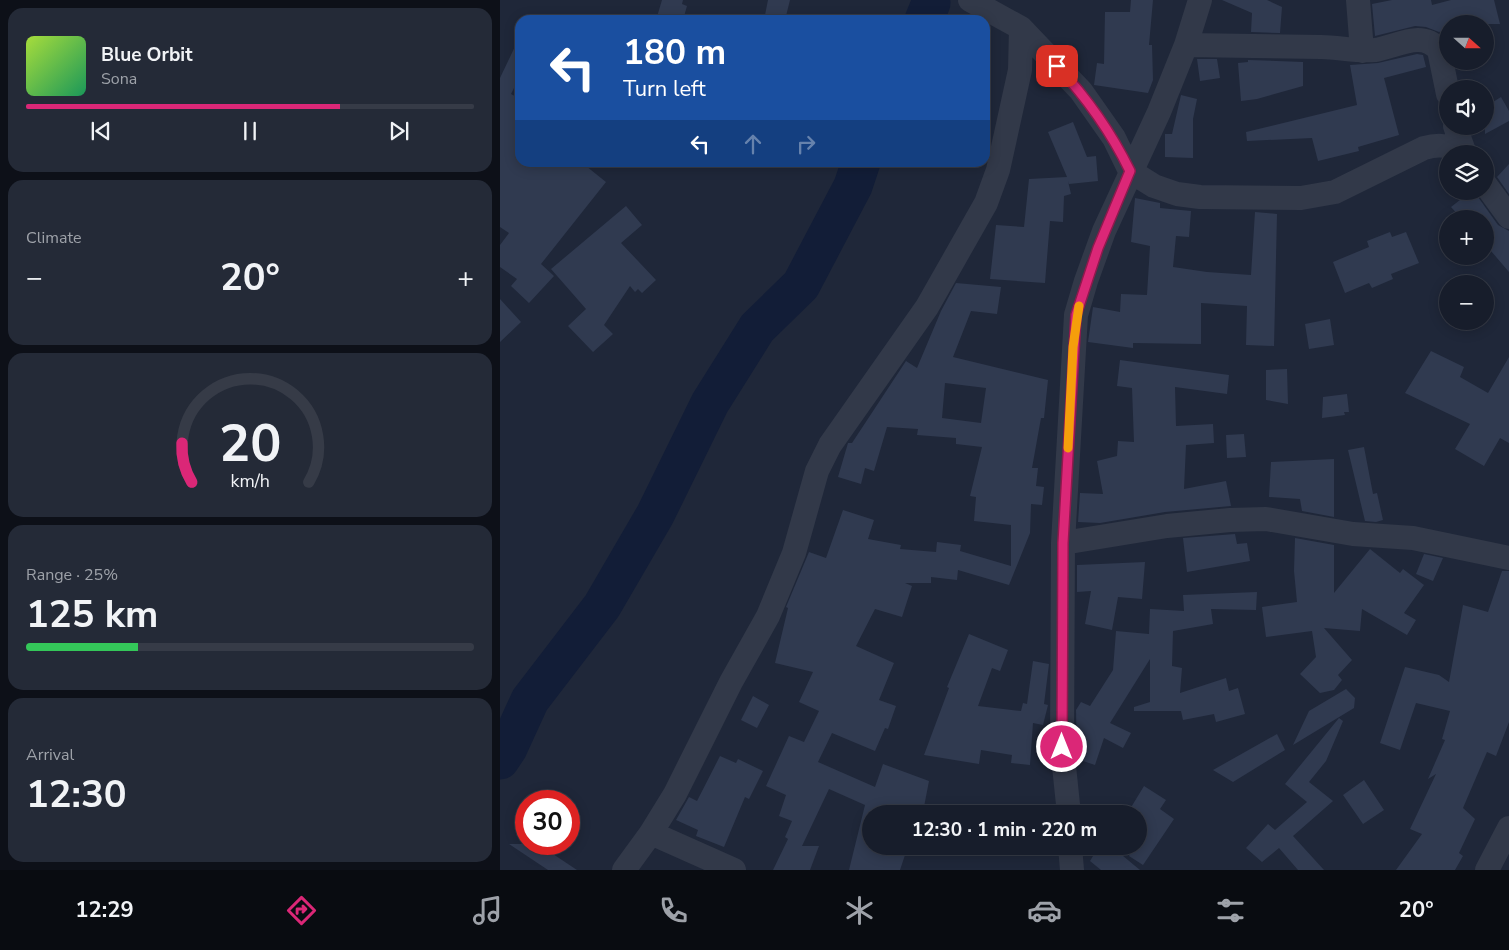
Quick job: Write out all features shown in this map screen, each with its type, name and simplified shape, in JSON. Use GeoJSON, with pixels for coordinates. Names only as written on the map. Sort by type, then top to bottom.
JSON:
{"type":"FeatureCollection","features":[{"type":"Feature","properties":{"kind":"street"},"geometry":{"type":"LineString","coordinates":[[970,0],[1021,28],[1081,91],[1114,138],[1130,171],[1154,186],[1192,196],[1300,198],[1335,192],[1424,148],[1439,145]]}},
{"type":"Feature","properties":{"kind":"street"},"geometry":{"type":"LineString","coordinates":[[1067,805],[1062,747],[1063,543],[1076,315],[1095,256],[1130,171],[1159,112],[1186,45],[1200,0]]}},
{"type":"Feature","properties":{"kind":"street"},"geometry":{"type":"LineString","coordinates":[[1358,0],[1362,50]]}},
{"type":"Feature","properties":{"kind":"street"},"geometry":{"type":"LineString","coordinates":[[624,870],[651,833],[675,794],[768,616],[794,553],[817,471],[830,445],[927,307],[986,203],[998,170],[1020,70],[1021,28]]}},
{"type":"Feature","properties":{"kind":"street"},"geometry":{"type":"LineString","coordinates":[[1186,45],[1324,47],[1375,50],[1418,39],[1427,40],[1439,50],[1445,80]]}},
{"type":"Feature","properties":{"kind":"street"},"geometry":{"type":"LineString","coordinates":[[1494,196],[1509,217]]}},
{"type":"Feature","properties":{"kind":"street"},"geometry":{"type":"LineString","coordinates":[[1063,543],[1167,526],[1230,520],[1266,520],[1353,534],[1413,538],[1509,558]]}},
{"type":"Feature","properties":{"kind":"street"},"geometry":{"type":"LineString","coordinates":[[1487,870],[1509,828]]}},
{"type":"Feature","properties":{"kind":"street"},"geometry":{"type":"LineString","coordinates":[[651,833],[734,870]]}},
{"type":"Feature","properties":{"kind":"street"},"geometry":{"type":"LineString","coordinates":[[1071,855],[1072,870]]}},
{"type":"Feature","properties":{"kind":"building"},"geometry":{"type":"Polygon","coordinates":[[[662,0],[683,0],[682,4],[687,6],[684,15],[658,15],[662,0]]]}},
{"type":"Feature","properties":{"kind":"building"},"geometry":{"type":"Polygon","coordinates":[[[768,0],[790,0],[786,15],[765,15],[768,0]]]}},
{"type":"Feature","properties":{"kind":"building"},"geometry":{"type":"Polygon","coordinates":[[[1131,0],[1153,0],[1149,45],[1152,45],[1153,80],[1148,93],[1094,85],[1097,63],[1104,64],[1105,12],[1130,12],[1131,0]]]}},
{"type":"Feature","properties":{"kind":"building"},"geometry":{"type":"Polygon","coordinates":[[[1222,0],[1267,0],[1282,7],[1280,33],[1251,32],[1252,13],[1222,0]]]}},
{"type":"Feature","properties":{"kind":"building"},"geometry":{"type":"Polygon","coordinates":[[[1392,0],[1431,0],[1432,5],[1451,0],[1494,0],[1500,24],[1494,24],[1494,15],[1439,15],[1439,32],[1426,27],[1415,26],[1375,36],[1372,4],[1392,0]]]}},
{"type":"Feature","properties":{"kind":"building"},"geometry":{"type":"Polygon","coordinates":[[[515,46],[515,86],[511,94],[515,96],[515,167],[587,167],[606,182],[541,264],[554,276],[529,303],[511,286],[517,279],[500,267],[500,245],[509,233],[500,227],[500,78],[515,46]]]}},
{"type":"Feature","properties":{"kind":"building"},"geometry":{"type":"Polygon","coordinates":[[[1417,54],[1423,55],[1426,67],[1384,78],[1399,135],[1358,147],[1359,151],[1318,161],[1312,138],[1247,141],[1246,132],[1357,105],[1350,65],[1378,63],[1417,54]]]}},
{"type":"Feature","properties":{"kind":"building"},"geometry":{"type":"Polygon","coordinates":[[[1197,59],[1217,59],[1220,78],[1200,81],[1197,59]]]}},
{"type":"Feature","properties":{"kind":"building"},"geometry":{"type":"Polygon","coordinates":[[[1248,60],[1303,62],[1303,86],[1257,99],[1241,101],[1238,63],[1248,62],[1248,60]]]}},
{"type":"Feature","properties":{"kind":"building"},"geometry":{"type":"Polygon","coordinates":[[[1181,95],[1197,99],[1193,119],[1193,158],[1165,157],[1165,134],[1172,134],[1181,95]]]}},
{"type":"Feature","properties":{"kind":"building"},"geometry":{"type":"Polygon","coordinates":[[[1501,97],[1509,111],[1509,121],[1494,129],[1494,101],[1501,97]]]}},
{"type":"Feature","properties":{"kind":"building"},"geometry":{"type":"Polygon","coordinates":[[[1073,122],[1087,157],[1096,156],[1098,181],[1069,184],[1068,181],[1071,194],[1064,196],[1063,222],[1050,221],[1045,283],[990,279],[996,225],[1024,227],[1029,179],[1067,177],[1048,132],[1073,122]]]}},
{"type":"Feature","properties":{"kind":"building"},"geometry":{"type":"Polygon","coordinates":[[[1509,164],[1509,194],[1497,177],[1509,164]]]}},
{"type":"Feature","properties":{"kind":"building"},"geometry":{"type":"Polygon","coordinates":[[[1135,198],[1160,203],[1160,208],[1191,211],[1189,237],[1176,236],[1173,267],[1207,272],[1251,275],[1255,212],[1277,214],[1274,346],[1246,345],[1247,306],[1201,303],[1201,344],[1133,343],[1133,348],[1088,342],[1093,307],[1120,312],[1121,294],[1147,295],[1150,246],[1131,242],[1135,198]]]}},
{"type":"Feature","properties":{"kind":"building"},"geometry":{"type":"Polygon","coordinates":[[[1460,200],[1480,200],[1487,210],[1454,210],[1451,207],[1460,200]]]}},
{"type":"Feature","properties":{"kind":"building"},"geometry":{"type":"Polygon","coordinates":[[[626,206],[642,225],[621,243],[656,280],[642,293],[638,289],[635,292],[630,286],[604,325],[613,334],[593,352],[568,326],[586,309],[551,269],[626,206]]]}},
{"type":"Feature","properties":{"kind":"building"},"geometry":{"type":"Polygon","coordinates":[[[1494,219],[1498,225],[1509,231],[1509,272],[1494,254],[1494,219]]]}},
{"type":"Feature","properties":{"kind":"building"},"geometry":{"type":"Polygon","coordinates":[[[1390,232],[1392,237],[1406,232],[1419,263],[1391,274],[1393,279],[1372,288],[1369,283],[1345,293],[1333,262],[1369,247],[1367,241],[1390,232]]]}},
{"type":"Feature","properties":{"kind":"building"},"geometry":{"type":"Polygon","coordinates":[[[956,283],[1001,287],[997,314],[971,311],[953,357],[1048,380],[1044,418],[1041,418],[1032,468],[1038,468],[1036,486],[1044,487],[1042,505],[1031,504],[1030,533],[1009,585],[958,570],[957,580],[931,577],[931,583],[905,583],[912,586],[902,617],[875,609],[856,646],[894,663],[879,700],[896,706],[888,729],[885,728],[875,751],[832,733],[818,762],[875,787],[883,764],[929,781],[924,805],[865,805],[829,789],[802,846],[819,846],[810,870],[773,870],[788,839],[785,837],[792,821],[779,816],[786,795],[766,786],[789,736],[804,742],[819,711],[799,702],[813,672],[775,663],[788,608],[786,607],[809,552],[826,558],[843,510],[874,520],[868,539],[901,545],[900,549],[936,552],[937,542],[961,545],[960,551],[1011,566],[1011,525],[974,521],[976,497],[970,496],[982,447],[956,444],[956,438],[917,435],[918,429],[887,427],[874,471],[865,468],[861,484],[838,477],[848,443],[852,443],[906,361],[917,368],[941,311],[956,283]],[[945,383],[942,418],[981,423],[986,388],[945,383]]]}},
{"type":"Feature","properties":{"kind":"building"},"geometry":{"type":"Polygon","coordinates":[[[500,299],[521,322],[500,342],[500,299]]]}},
{"type":"Feature","properties":{"kind":"building"},"geometry":{"type":"Polygon","coordinates":[[[1330,319],[1334,345],[1309,349],[1305,324],[1330,319]]]}},
{"type":"Feature","properties":{"kind":"building"},"geometry":{"type":"Polygon","coordinates":[[[1431,351],[1464,367],[1460,377],[1488,393],[1509,357],[1509,443],[1500,438],[1484,466],[1455,449],[1470,424],[1405,393],[1431,351]]]}},
{"type":"Feature","properties":{"kind":"building"},"geometry":{"type":"Polygon","coordinates":[[[1120,360],[1229,375],[1227,394],[1175,387],[1176,426],[1213,424],[1214,443],[1186,445],[1184,489],[1226,481],[1231,506],[1165,512],[1100,523],[1078,522],[1080,493],[1103,494],[1097,461],[1117,456],[1118,441],[1134,442],[1132,388],[1117,386],[1120,360]]]}},
{"type":"Feature","properties":{"kind":"building"},"geometry":{"type":"Polygon","coordinates":[[[1287,369],[1288,404],[1266,400],[1266,370],[1287,369]]]}},
{"type":"Feature","properties":{"kind":"building"},"geometry":{"type":"Polygon","coordinates":[[[1347,394],[1349,412],[1344,412],[1345,415],[1322,418],[1323,397],[1347,394]]]}},
{"type":"Feature","properties":{"kind":"building"},"geometry":{"type":"Polygon","coordinates":[[[1244,434],[1246,457],[1227,458],[1226,435],[1244,434]]]}},
{"type":"Feature","properties":{"kind":"building"},"geometry":{"type":"Polygon","coordinates":[[[1364,447],[1373,494],[1377,493],[1383,520],[1376,522],[1365,521],[1348,450],[1364,447]]]}},
{"type":"Feature","properties":{"kind":"building"},"geometry":{"type":"Polygon","coordinates":[[[1334,459],[1334,517],[1302,511],[1300,499],[1269,497],[1271,462],[1334,459]]]}},
{"type":"Feature","properties":{"kind":"building"},"geometry":{"type":"Polygon","coordinates":[[[1235,534],[1237,544],[1247,543],[1250,561],[1187,572],[1183,538],[1235,534]]]}},
{"type":"Feature","properties":{"kind":"building"},"geometry":{"type":"Polygon","coordinates":[[[1295,538],[1334,545],[1334,593],[1370,549],[1400,573],[1403,569],[1424,585],[1404,613],[1416,620],[1407,635],[1362,609],[1360,631],[1324,628],[1352,660],[1338,675],[1342,680],[1334,690],[1320,693],[1300,674],[1316,657],[1312,631],[1266,637],[1262,607],[1297,602],[1294,571],[1295,538]]]}},
{"type":"Feature","properties":{"kind":"building"},"geometry":{"type":"Polygon","coordinates":[[[1424,554],[1443,558],[1433,581],[1416,574],[1424,554]]]}},
{"type":"Feature","properties":{"kind":"building"},"geometry":{"type":"Polygon","coordinates":[[[1145,562],[1142,599],[1118,597],[1112,630],[1085,624],[1091,591],[1077,592],[1077,565],[1145,562]]]}},
{"type":"Feature","properties":{"kind":"building"},"geometry":{"type":"Polygon","coordinates":[[[1502,571],[1509,571],[1509,722],[1496,756],[1487,752],[1463,808],[1475,819],[1459,853],[1463,856],[1455,870],[1396,870],[1422,834],[1410,829],[1436,774],[1428,779],[1445,740],[1442,739],[1450,711],[1416,703],[1400,750],[1380,743],[1405,667],[1439,675],[1449,682],[1463,605],[1488,612],[1502,571]]]}},
{"type":"Feature","properties":{"kind":"building"},"geometry":{"type":"Polygon","coordinates":[[[1257,592],[1256,610],[1211,609],[1213,624],[1173,631],[1172,666],[1182,668],[1180,693],[1226,678],[1229,691],[1238,688],[1245,714],[1216,722],[1214,714],[1183,720],[1181,711],[1134,711],[1134,707],[1150,702],[1150,659],[1110,723],[1131,733],[1123,748],[1104,738],[1095,765],[1077,759],[1076,710],[1081,702],[1090,706],[1113,670],[1116,631],[1149,634],[1150,609],[1184,611],[1183,595],[1257,592]]]}},
{"type":"Feature","properties":{"kind":"building"},"geometry":{"type":"Polygon","coordinates":[[[969,634],[1008,650],[1000,671],[992,668],[978,706],[1021,711],[1023,703],[1027,704],[1033,661],[1049,664],[1044,704],[1048,705],[1043,725],[1033,723],[1030,765],[1011,763],[1012,755],[981,750],[979,764],[924,755],[949,688],[947,687],[969,634]]]}},
{"type":"Feature","properties":{"kind":"building"},"geometry":{"type":"Polygon","coordinates":[[[1346,689],[1355,698],[1354,708],[1293,745],[1309,711],[1346,689]]]}},
{"type":"Feature","properties":{"kind":"building"},"geometry":{"type":"Polygon","coordinates":[[[753,696],[769,705],[757,728],[741,720],[753,696]]]}},
{"type":"Feature","properties":{"kind":"building"},"geometry":{"type":"Polygon","coordinates":[[[1339,718],[1343,721],[1326,761],[1309,782],[1333,801],[1293,836],[1324,870],[1298,870],[1279,848],[1262,862],[1246,848],[1268,824],[1275,830],[1307,802],[1285,784],[1339,718]]]}},
{"type":"Feature","properties":{"kind":"building"},"geometry":{"type":"Polygon","coordinates":[[[1277,734],[1285,750],[1233,782],[1213,770],[1277,734]]]}},
{"type":"Feature","properties":{"kind":"building"},"geometry":{"type":"Polygon","coordinates":[[[720,756],[736,763],[738,759],[763,771],[749,799],[745,797],[724,847],[696,836],[698,830],[676,820],[689,797],[697,801],[720,756]]]}},
{"type":"Feature","properties":{"kind":"building"},"geometry":{"type":"Polygon","coordinates":[[[1364,780],[1384,810],[1363,824],[1343,795],[1364,780]]]}},
{"type":"Feature","properties":{"kind":"building"},"geometry":{"type":"Polygon","coordinates":[[[1144,786],[1166,800],[1160,809],[1174,819],[1143,865],[1129,856],[1147,855],[1147,805],[1132,805],[1144,786]]]}},
{"type":"Feature","properties":{"kind":"building"},"geometry":{"type":"Polygon","coordinates":[[[862,817],[862,855],[905,855],[900,870],[849,870],[862,817]]]}},
{"type":"Feature","properties":{"kind":"building"},"geometry":{"type":"Polygon","coordinates":[[[526,855],[554,855],[577,870],[548,870],[526,855]]]}},
{"type":"Feature","properties":{"kind":"building"},"geometry":{"type":"Polygon","coordinates":[[[1094,855],[1122,855],[1140,870],[1101,870],[1090,861],[1094,855]]]}},
{"type":"Feature","properties":{"kind":"waterway"},"geometry":{"type":"LineString","coordinates":[[926,15],[931,3]]}},
{"type":"Feature","properties":{"kind":"waterway"},"geometry":{"type":"LineString","coordinates":[[500,760],[508,748],[530,700],[602,606],[655,515],[710,403],[757,328],[801,285],[853,186],[859,167]]}},
{"type":"Feature","properties":{"kind":"slow traffic"},"geometry":{"type":"LineString","coordinates":[[1068,448],[1073,347],[1076,315],[1079,306]]}},
{"type":"Feature","properties":{"kind":"route"},"geometry":{"type":"LineString","coordinates":[[1057,66],[1081,91],[1114,138],[1130,171],[1104,231],[1076,315],[1063,543],[1062,747]]}}]}
